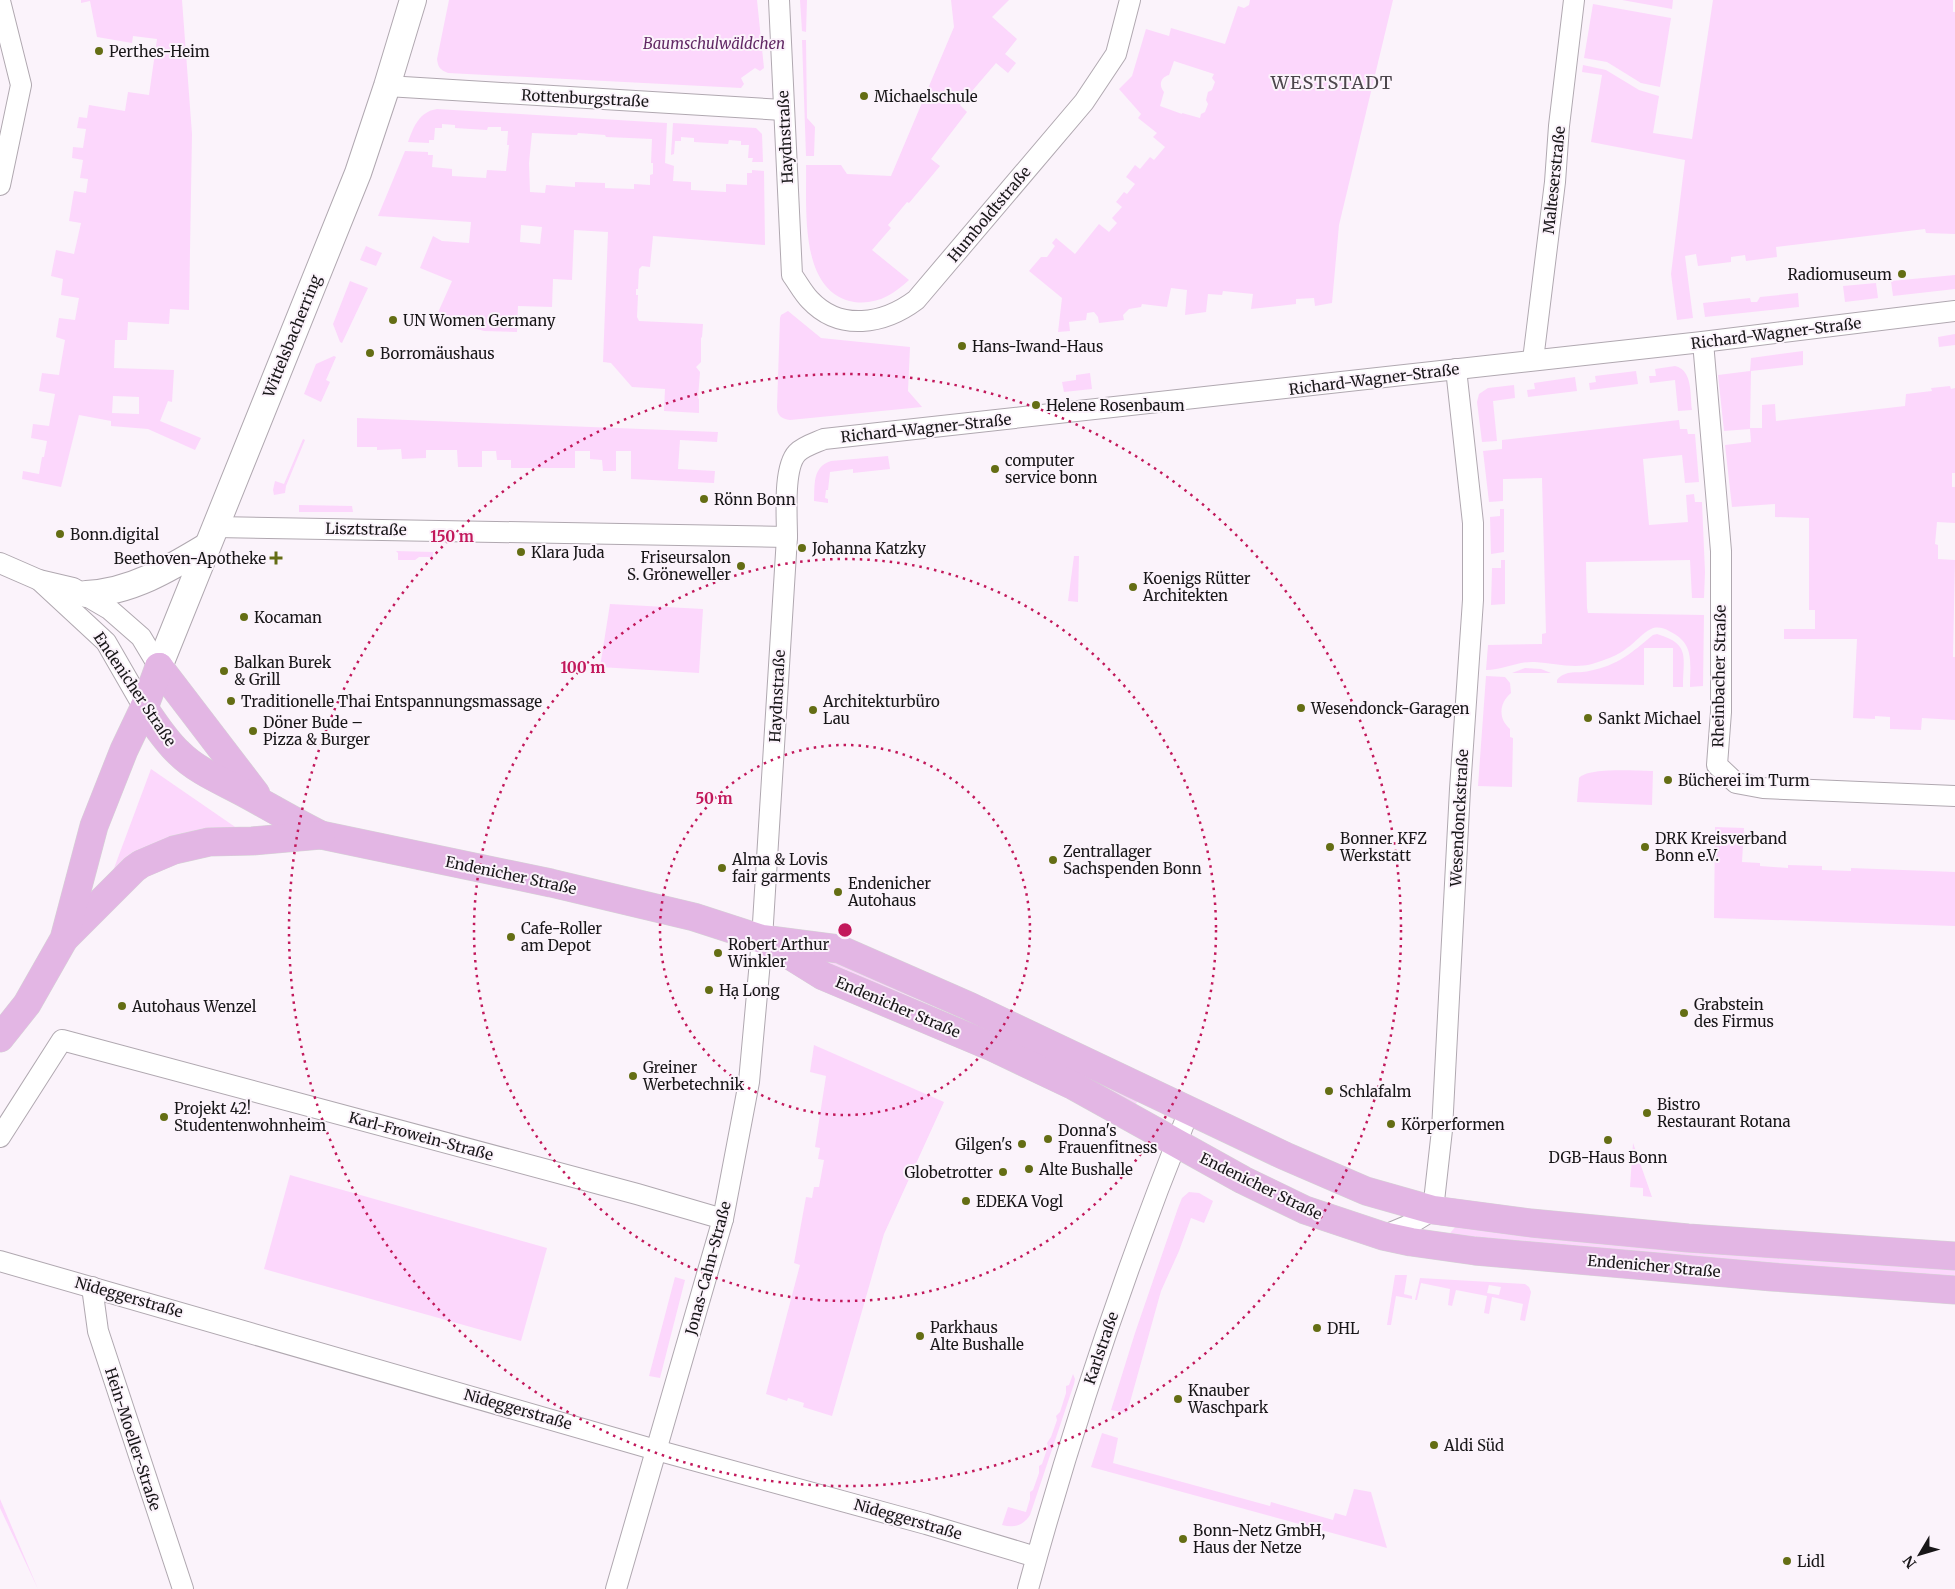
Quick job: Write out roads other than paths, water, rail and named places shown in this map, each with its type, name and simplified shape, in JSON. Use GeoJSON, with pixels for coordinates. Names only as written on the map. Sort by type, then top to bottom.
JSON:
{"type":"FeatureCollection","features":[{"type":"Feature","properties":{"kind":"main road","name":"Endenicher Straße"},"geometry":{"type":"LineString","coordinates":[[159,667],[264,803]]}},
{"type":"Feature","properties":{"kind":"main road"},"geometry":{"type":"LineString","coordinates":[[0,1038],[27,1004],[64,939],[94,826],[124,750],[144,708],[159,667]]}},
{"type":"Feature","properties":{"kind":"main road","name":"Endenicher Straße"},"geometry":{"type":"LineString","coordinates":[[144,708],[163,736],[180,754],[203,770],[264,803],[287,819],[321,835],[551,883],[694,917],[762,939],[839,949],[970,1006],[1188,1111],[1366,1191],[1434,1210],[1531,1223],[1688,1238],[1955,1256]]}},
{"type":"Feature","properties":{"kind":"main road"},"geometry":{"type":"LineString","coordinates":[[64,939],[140,864],[174,850],[209,842],[252,841],[321,835]]}},
{"type":"Feature","properties":{"kind":"main road","name":"Endenicher Straße"},"geometry":{"type":"LineString","coordinates":[[762,939],[823,976],[992,1047],[1074,1086],[1243,1180],[1305,1210],[1383,1236],[1410,1242],[1475,1251],[1772,1277],[1955,1290]]}},
{"type":"Feature","properties":{"kind":"street","name":"Wittelsbacherring"},"geometry":{"type":"LineString","coordinates":[[159,667],[358,173],[388,86],[413,0]]}},
{"type":"Feature","properties":{"kind":"street","name":"Haydnstraße"},"geometry":{"type":"LineString","coordinates":[[779,0],[792,274]]}},
{"type":"Feature","properties":{"kind":"street","name":"Humboldtstraße"},"geometry":{"type":"LineString","coordinates":[[792,274],[810,300],[827,314],[848,322],[880,319],[897,313],[916,300],[1084,102],[1116,54],[1130,0]]}},
{"type":"Feature","properties":{"kind":"street","name":"Malteserstraße"},"geometry":{"type":"LineString","coordinates":[[1532,360],[1555,182],[1559,126],[1574,0]]}},
{"type":"Feature","properties":{"kind":"street"},"geometry":{"type":"LineString","coordinates":[[0,1],[21,85],[0,185]]}},
{"type":"Feature","properties":{"kind":"street","name":"Rottenburgstraße"},"geometry":{"type":"LineString","coordinates":[[388,86],[784,110]]}},
{"type":"Feature","properties":{"kind":"street","name":"Richard-Wagner-Straße"},"geometry":{"type":"LineString","coordinates":[[796,454],[810,444],[824,439],[1704,342],[1955,311]]}},
{"type":"Feature","properties":{"kind":"street","name":"Rheinbacher Straße"},"geometry":{"type":"LineString","coordinates":[[1704,342],[1721,550],[1721,712],[1717,765],[1736,783],[1763,788],[1955,796]]}},
{"type":"Feature","properties":{"kind":"street","name":"Wesendonckstraße"},"geometry":{"type":"LineString","coordinates":[[1434,1210],[1442,1130],[1460,789],[1473,600],[1473,523],[1456,369]]}},
{"type":"Feature","properties":{"kind":"street","name":"Haydnstraße"},"geometry":{"type":"LineString","coordinates":[[762,939],[787,537],[789,471],[796,454]]}},
{"type":"Feature","properties":{"kind":"street"},"geometry":{"type":"LineString","coordinates":[[86,594],[105,593],[141,582],[168,569],[211,536]]}},
{"type":"Feature","properties":{"kind":"street","name":"Lisztstraße"},"geometry":{"type":"LineString","coordinates":[[211,536],[787,537]]}},
{"type":"Feature","properties":{"kind":"street","name":"Endenicher Straße"},"geometry":{"type":"LineString","coordinates":[[0,563],[39,580],[58,583],[86,594],[109,609],[141,638],[159,667]]}},
{"type":"Feature","properties":{"kind":"street","name":"Endenicher Straße"},"geometry":{"type":"LineString","coordinates":[[39,580],[64,605],[92,627],[106,642],[144,708]]}},
{"type":"Feature","properties":{"kind":"street","name":"Jonas-Cahn-Straße"},"geometry":{"type":"LineString","coordinates":[[616,1589],[723,1219],[749,1082],[762,939]]}},
{"type":"Feature","properties":{"kind":"street","name":"Karl-Frowein-Straße"},"geometry":{"type":"LineString","coordinates":[[0,1137],[62,1040],[628,1191],[723,1219]]}},
{"type":"Feature","properties":{"kind":"street","name":"Karlstraße"},"geometry":{"type":"LineString","coordinates":[[1028,1589],[1036,1557],[1096,1362],[1188,1111]]}},
{"type":"Feature","properties":{"kind":"street"},"geometry":{"type":"LineString","coordinates":[[1383,1236],[1406,1226],[1434,1210]]}},
{"type":"Feature","properties":{"kind":"street","name":"Nideggerstraße"},"geometry":{"type":"LineString","coordinates":[[0,1261],[656,1450],[926,1524],[1036,1557]]}},
{"type":"Feature","properties":{"kind":"street","name":"Hein-Moeller-Straße"},"geometry":{"type":"LineString","coordinates":[[92,1287],[98,1331],[183,1589]]}},
{"type":"Feature","properties":{"kind":"place","name":"Perthes-Heim"},"geometry":{"type":"Point","coordinates":[99,51]}},
{"type":"Feature","properties":{"kind":"place","name":"Michaelschule"},"geometry":{"type":"Point","coordinates":[864,96]}},
{"type":"Feature","properties":{"kind":"place","name":"Radiomuseum"},"geometry":{"type":"Point","coordinates":[1902,274]}},
{"type":"Feature","properties":{"kind":"place","name":"UN Women Germany"},"geometry":{"type":"Point","coordinates":[393,320]}},
{"type":"Feature","properties":{"kind":"place","name":"Hans-Iwand-Haus"},"geometry":{"type":"Point","coordinates":[962,346]}},
{"type":"Feature","properties":{"kind":"place","name":"Borromäushaus"},"geometry":{"type":"Point","coordinates":[370,353]}},
{"type":"Feature","properties":{"kind":"place","name":"Helene Rosenbaum"},"geometry":{"type":"Point","coordinates":[1036,405]}},
{"type":"Feature","properties":{"kind":"place","name":"computer service bonn"},"geometry":{"type":"Point","coordinates":[995,469]}},
{"type":"Feature","properties":{"kind":"place","name":"Rönn Bonn"},"geometry":{"type":"Point","coordinates":[704,499]}},
{"type":"Feature","properties":{"kind":"place","name":"Bonn.digital"},"geometry":{"type":"Point","coordinates":[60,534]}},
{"type":"Feature","properties":{"kind":"place","name":"Johanna Katzky"},"geometry":{"type":"Point","coordinates":[802,548]}},
{"type":"Feature","properties":{"kind":"place","name":"Klara Juda"},"geometry":{"type":"Point","coordinates":[521,552]}},
{"type":"Feature","properties":{"kind":"place","name":"Beethoven-Apotheke"},"geometry":{"type":"Point","coordinates":[276,558]}},
{"type":"Feature","properties":{"kind":"place","name":"Friseursalon S. Gröneweller"},"geometry":{"type":"Point","coordinates":[741,566]}},
{"type":"Feature","properties":{"kind":"place","name":"Koenigs Rütter Architekten"},"geometry":{"type":"Point","coordinates":[1133,587]}},
{"type":"Feature","properties":{"kind":"place","name":"Kocaman"},"geometry":{"type":"Point","coordinates":[244,617]}},
{"type":"Feature","properties":{"kind":"place","name":"Balkan Burek & Grill"},"geometry":{"type":"Point","coordinates":[224,671]}},
{"type":"Feature","properties":{"kind":"place","name":"Traditionelle Thai Entspannungsmassage"},"geometry":{"type":"Point","coordinates":[231,701]}},
{"type":"Feature","properties":{"kind":"place","name":"Wesendonck-Garagen"},"geometry":{"type":"Point","coordinates":[1301,708]}},
{"type":"Feature","properties":{"kind":"place","name":"Architekturbüro Lau"},"geometry":{"type":"Point","coordinates":[813,710]}},
{"type":"Feature","properties":{"kind":"place","name":"Sankt Michael"},"geometry":{"type":"Point","coordinates":[1588,718]}},
{"type":"Feature","properties":{"kind":"place","name":"Döner Bude – Pizza & Burger"},"geometry":{"type":"Point","coordinates":[253,731]}},
{"type":"Feature","properties":{"kind":"place","name":"Bücherei im Turm"},"geometry":{"type":"Point","coordinates":[1668,780]}},
{"type":"Feature","properties":{"kind":"place","name":"Bonner KFZ Werkstatt"},"geometry":{"type":"Point","coordinates":[1330,847]}},
{"type":"Feature","properties":{"kind":"place","name":"DRK Kreisverband Bonn e.V."},"geometry":{"type":"Point","coordinates":[1645,847]}},
{"type":"Feature","properties":{"kind":"place","name":"Zentrallager Sachspenden Bonn"},"geometry":{"type":"Point","coordinates":[1053,860]}},
{"type":"Feature","properties":{"kind":"place","name":"Alma & Lovis fair garments"},"geometry":{"type":"Point","coordinates":[722,868]}},
{"type":"Feature","properties":{"kind":"place","name":"Endenicher Autohaus"},"geometry":{"type":"Point","coordinates":[838,892]}},
{"type":"Feature","properties":{"kind":"place","name":"Cafe-Roller am Depot"},"geometry":{"type":"Point","coordinates":[511,937]}},
{"type":"Feature","properties":{"kind":"place","name":"Robert Arthur Winkler"},"geometry":{"type":"Point","coordinates":[718,953]}},
{"type":"Feature","properties":{"kind":"place","name":"Hạ Long"},"geometry":{"type":"Point","coordinates":[709,990]}},
{"type":"Feature","properties":{"kind":"place","name":"Autohaus Wenzel"},"geometry":{"type":"Point","coordinates":[122,1006]}},
{"type":"Feature","properties":{"kind":"place","name":"Grabstein des Firmus"},"geometry":{"type":"Point","coordinates":[1684,1013]}},
{"type":"Feature","properties":{"kind":"place","name":"Greiner Werbetechnik"},"geometry":{"type":"Point","coordinates":[633,1076]}},
{"type":"Feature","properties":{"kind":"place","name":"Schlafalm"},"geometry":{"type":"Point","coordinates":[1329,1091]}},
{"type":"Feature","properties":{"kind":"place","name":"Bistro Restaurant Rotana"},"geometry":{"type":"Point","coordinates":[1647,1113]}},
{"type":"Feature","properties":{"kind":"place","name":"Projekt 42! Studentenwohnheim"},"geometry":{"type":"Point","coordinates":[164,1117]}},
{"type":"Feature","properties":{"kind":"place","name":"Körperformen"},"geometry":{"type":"Point","coordinates":[1391,1124]}},
{"type":"Feature","properties":{"kind":"place","name":"Donna's Frauenfitness"},"geometry":{"type":"Point","coordinates":[1048,1139]}},
{"type":"Feature","properties":{"kind":"place","name":"DGB-Haus Bonn"},"geometry":{"type":"Point","coordinates":[1608,1140]}},
{"type":"Feature","properties":{"kind":"place","name":"Gilgen's"},"geometry":{"type":"Point","coordinates":[1022,1144]}},
{"type":"Feature","properties":{"kind":"place","name":"Alte Bushalle"},"geometry":{"type":"Point","coordinates":[1029,1169]}},
{"type":"Feature","properties":{"kind":"place","name":"Globetrotter"},"geometry":{"type":"Point","coordinates":[1003,1172]}},
{"type":"Feature","properties":{"kind":"place","name":"EDEKA Vogl"},"geometry":{"type":"Point","coordinates":[966,1201]}},
{"type":"Feature","properties":{"kind":"place","name":"DHL"},"geometry":{"type":"Point","coordinates":[1317,1328]}},
{"type":"Feature","properties":{"kind":"place","name":"Parkhaus Alte Bushalle"},"geometry":{"type":"Point","coordinates":[920,1336]}},
{"type":"Feature","properties":{"kind":"place","name":"Knauber Waschpark"},"geometry":{"type":"Point","coordinates":[1178,1399]}},
{"type":"Feature","properties":{"kind":"place","name":"Aldi Süd"},"geometry":{"type":"Point","coordinates":[1434,1445]}},
{"type":"Feature","properties":{"kind":"place","name":"Bonn-Netz GmbH, Haus der Netze"},"geometry":{"type":"Point","coordinates":[1183,1539]}},
{"type":"Feature","properties":{"kind":"place","name":"Lidl"},"geometry":{"type":"Point","coordinates":[1787,1561]}},
{"type":"Feature","properties":{"kind":"district","name":"WESTSTADT"},"geometry":{"type":"Point","coordinates":[1332,82]}},
{"type":"Feature","properties":{"kind":"park label","name":"Baumschulwäldchen"},"geometry":{"type":"Point","coordinates":[714,43]}}]}
